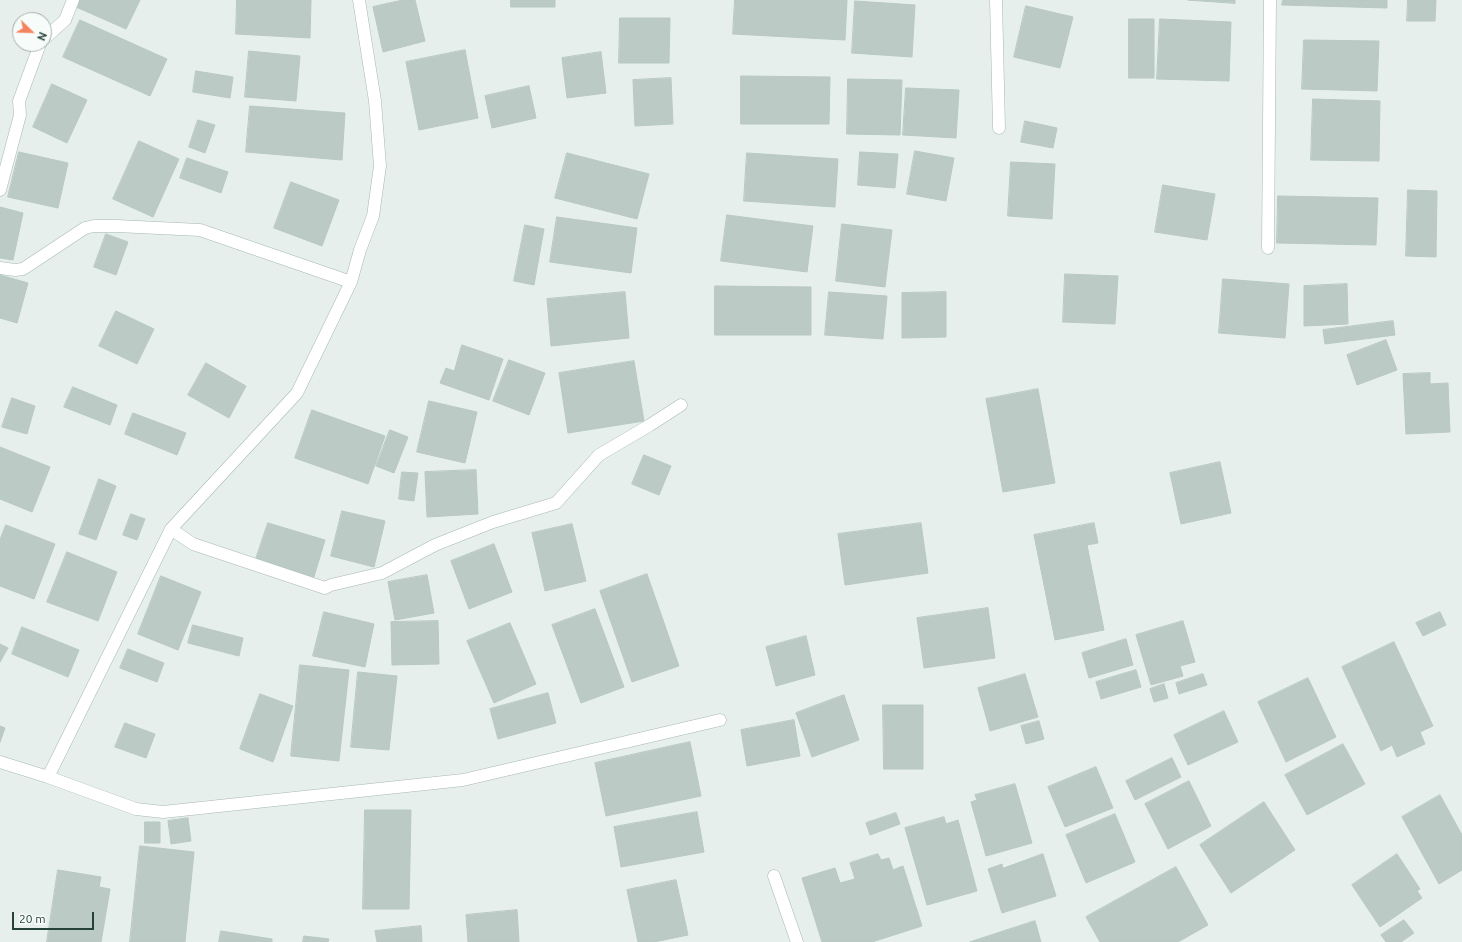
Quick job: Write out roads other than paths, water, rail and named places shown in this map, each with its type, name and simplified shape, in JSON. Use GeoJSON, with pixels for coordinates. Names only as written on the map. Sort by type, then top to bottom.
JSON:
{"type":"FeatureCollection","features":[{"type":"Feature","properties":{"kind":"street"},"geometry":{"type":"LineString","coordinates":[[52,32],[65,20],[73,0]]}},
{"type":"Feature","properties":{"kind":"street"},"geometry":{"type":"LineString","coordinates":[[48,777],[171,529],[297,393],[351,282],[360,250],[373,216],[380,166],[376,101],[359,0]]}},
{"type":"Feature","properties":{"kind":"street"},"geometry":{"type":"LineString","coordinates":[[996,0],[999,128]]}},
{"type":"Feature","properties":{"kind":"street"},"geometry":{"type":"LineString","coordinates":[[1268,248],[1270,0]]}},
{"type":"Feature","properties":{"kind":"street"},"geometry":{"type":"LineString","coordinates":[[0,190],[20,115],[19,100],[37,52]]}},
{"type":"Feature","properties":{"kind":"street"},"geometry":{"type":"LineString","coordinates":[[0,268],[15,270],[23,269],[85,228],[94,226],[125,226],[200,230],[351,282]]}},
{"type":"Feature","properties":{"kind":"street"},"geometry":{"type":"LineString","coordinates":[[171,529],[193,544],[325,588],[331,585],[382,573],[435,545],[493,522],[556,503],[599,455],[681,405]]}},
{"type":"Feature","properties":{"kind":"street"},"geometry":{"type":"LineString","coordinates":[[0,762],[136,808],[164,812],[463,780],[720,720]]}},
{"type":"Feature","properties":{"kind":"street"},"geometry":{"type":"LineString","coordinates":[[774,876],[797,942]]}}]}
